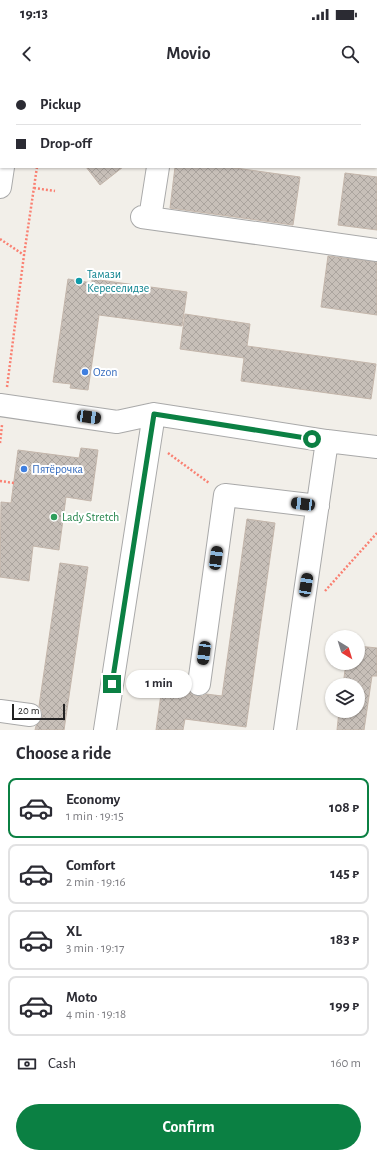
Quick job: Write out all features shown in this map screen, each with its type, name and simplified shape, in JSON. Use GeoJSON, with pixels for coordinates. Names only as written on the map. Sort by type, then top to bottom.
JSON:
{"type":"FeatureCollection","features":[{"type":"Feature","properties":{"kind":"street"},"geometry":{"type":"LineString","coordinates":[[0,187],[3,168]]}},
{"type":"Feature","properties":{"kind":"street"},"geometry":{"type":"LineString","coordinates":[[158,168],[146,217],[377,250]]}},
{"type":"Feature","properties":{"kind":"street"},"geometry":{"type":"LineString","coordinates":[[2,405],[117,422],[154,414],[328,441],[377,447]]}},
{"type":"Feature","properties":{"kind":"street"},"geometry":{"type":"LineString","coordinates":[[105,730],[154,414]]}},
{"type":"Feature","properties":{"kind":"street"},"geometry":{"type":"LineString","coordinates":[[286,730],[328,441]]}},
{"type":"Feature","properties":{"kind":"street"},"geometry":{"type":"LineString","coordinates":[[199,684],[225,495],[318,506]]}},
{"type":"Feature","properties":{"kind":"street"},"geometry":{"type":"LineString","coordinates":[[0,711],[30,715]]}},
{"type":"Feature","properties":{"kind":"path"},"geometry":{"type":"LineString","coordinates":[[0,443],[2,405],[37,168]]}},
{"type":"Feature","properties":{"kind":"path"},"geometry":{"type":"LineString","coordinates":[[34,188],[55,191]]}},
{"type":"Feature","properties":{"kind":"path"},"geometry":{"type":"LineString","coordinates":[[0,239],[24,255]]}},
{"type":"Feature","properties":{"kind":"path"},"geometry":{"type":"LineString","coordinates":[[150,440],[225,495]]}},
{"type":"Feature","properties":{"kind":"path"},"geometry":{"type":"LineString","coordinates":[[0,481],[14,483]]}},
{"type":"Feature","properties":{"kind":"path"},"geometry":{"type":"LineString","coordinates":[[322,594],[377,533]]}},
{"type":"Feature","properties":{"kind":"building"},"geometry":{"type":"Polygon","coordinates":[[[87,168],[122,168],[100,185],[87,168]]]}},
{"type":"Feature","properties":{"kind":"building"},"geometry":{"type":"Polygon","coordinates":[[[175,168],[235,168],[300,177],[293,225],[170,208],[175,168]]]}},
{"type":"Feature","properties":{"kind":"building"},"geometry":{"type":"Polygon","coordinates":[[[345,173],[377,177],[377,230],[338,225],[345,173]]]}},
{"type":"Feature","properties":{"kind":"building"},"geometry":{"type":"Polygon","coordinates":[[[328,256],[377,262],[377,315],[321,307],[328,256]]]}},
{"type":"Feature","properties":{"kind":"building"},"geometry":{"type":"Polygon","coordinates":[[[68,279],[92,283],[92,279],[187,292],[182,326],[99,315],[88,390],[70,388],[71,384],[53,382],[68,279]]]}},
{"type":"Feature","properties":{"kind":"building"},"geometry":{"type":"Polygon","coordinates":[[[185,314],[250,324],[247,346],[376,364],[371,399],[241,381],[244,358],[180,349],[185,314]]]}},
{"type":"Feature","properties":{"kind":"building"},"geometry":{"type":"Polygon","coordinates":[[[81,448],[98,450],[91,501],[66,497],[59,550],[33,546],[29,581],[0,577],[1,502],[11,503],[18,450],[79,458],[81,448]]]}},
{"type":"Feature","properties":{"kind":"building"},"geometry":{"type":"Polygon","coordinates":[[[247,519],[275,523],[246,727],[185,719],[183,730],[156,730],[162,687],[189,691],[198,696],[203,696],[206,694],[222,696],[247,519]]]}},
{"type":"Feature","properties":{"kind":"building"},"geometry":{"type":"Polygon","coordinates":[[[60,563],[88,567],[64,730],[35,730],[42,717],[42,711],[39,706],[60,563]]]}},
{"type":"Feature","properties":{"kind":"building"},"geometry":{"type":"Polygon","coordinates":[[[365,647],[377,648],[377,676],[372,676],[364,730],[337,730],[338,718],[365,718],[365,678],[344,678],[345,670],[365,670],[365,647]]]}},
{"type":"Feature","properties":{"kind":"place","name":"Тамази Кереселидзе"},"geometry":{"type":"Point","coordinates":[79,281]}},
{"type":"Feature","properties":{"kind":"place","name":"Ozon"},"geometry":{"type":"Point","coordinates":[85,372]}},
{"type":"Feature","properties":{"kind":"place","name":"Пятёрочка"},"geometry":{"type":"Point","coordinates":[24,469]}},
{"type":"Feature","properties":{"kind":"place","name":"Lady Stretch"},"geometry":{"type":"Point","coordinates":[54,517]}},
{"type":"Feature","properties":{"kind":"route"},"geometry":{"type":"LineString","coordinates":[[112,684],[154,414],[312,439]]}}]}
